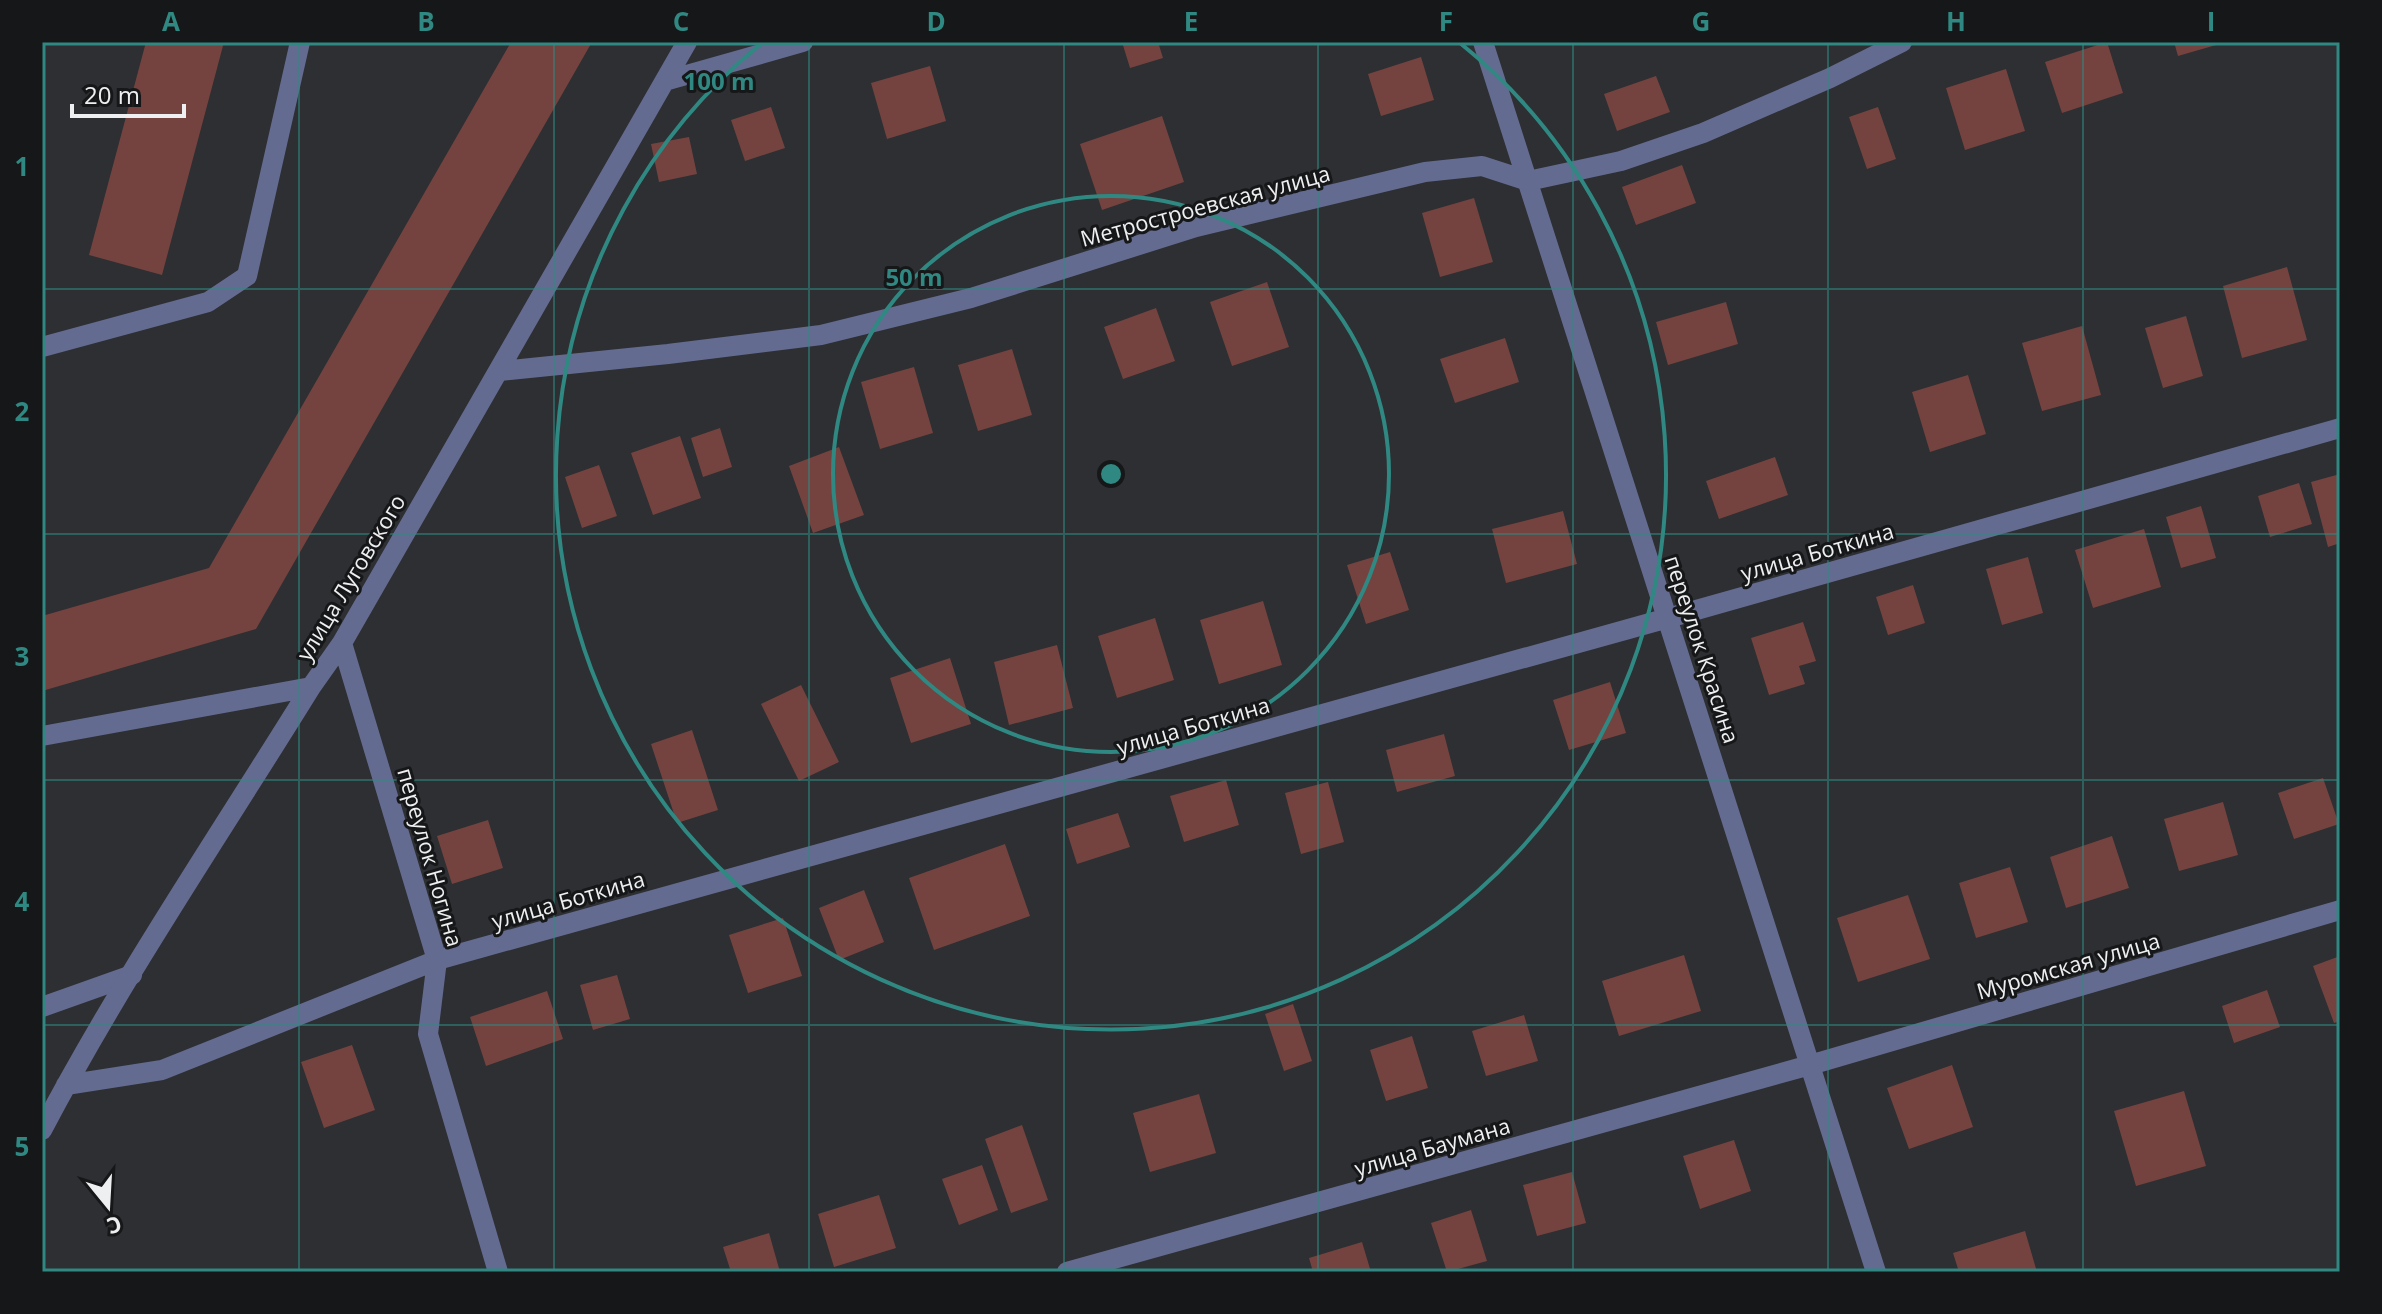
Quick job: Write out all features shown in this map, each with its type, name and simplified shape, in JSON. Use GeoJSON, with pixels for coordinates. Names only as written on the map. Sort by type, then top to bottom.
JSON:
{"type":"FeatureCollection","features":[{"type":"Feature","properties":{"kind":"street"},"geometry":{"type":"LineString","coordinates":[[42,347],[208,302],[247,276],[300,42]]}},
{"type":"Feature","properties":{"kind":"street","name":"улица Луговского"},"geometry":{"type":"LineString","coordinates":[[42,1130],[132,975],[311,687],[342,643],[687,42]]}},
{"type":"Feature","properties":{"kind":"street"},"geometry":{"type":"LineString","coordinates":[[665,81],[803,42]]}},
{"type":"Feature","properties":{"kind":"street","name":"переулок Красина"},"geometry":{"type":"LineString","coordinates":[[1483,42],[1876,1272]]}},
{"type":"Feature","properties":{"kind":"street"},"geometry":{"type":"LineString","coordinates":[[1528,181],[1621,161],[1703,133],[1830,78],[1902,42]]}},
{"type":"Feature","properties":{"kind":"street","name":"Метростроевская улица"},"geometry":{"type":"LineString","coordinates":[[500,371],[821,335],[971,298],[1196,227],[1425,172],[1482,166],[1528,181]]}},
{"type":"Feature","properties":{"kind":"street","name":"улица Боткина"},"geometry":{"type":"LineString","coordinates":[[66,1085],[162,1070],[437,960],[2340,428]]}},
{"type":"Feature","properties":{"kind":"street","name":"переулок Ногина"},"geometry":{"type":"LineString","coordinates":[[342,643],[437,960],[428,1034],[498,1272]]}},
{"type":"Feature","properties":{"kind":"street"},"geometry":{"type":"LineString","coordinates":[[42,736],[311,687]]}},
{"type":"Feature","properties":{"kind":"street","name":"Муромская улица"},"geometry":{"type":"LineString","coordinates":[[1810,1065],[2340,910]]}},
{"type":"Feature","properties":{"kind":"street"},"geometry":{"type":"LineString","coordinates":[[42,1007],[132,975]]}},
{"type":"Feature","properties":{"kind":"street","name":"улица Баумана"},"geometry":{"type":"LineString","coordinates":[[1067,1272],[1810,1065]]}},
{"type":"Feature","properties":{"kind":"building"},"geometry":{"type":"Polygon","coordinates":[[[146,42],[224,42],[162,275],[89,255],[146,42]]]}},
{"type":"Feature","properties":{"kind":"building"},"geometry":{"type":"Polygon","coordinates":[[[511,42],[592,42],[256,629],[42,691],[42,616],[209,568],[511,42]]]}},
{"type":"Feature","properties":{"kind":"building"},"geometry":{"type":"Polygon","coordinates":[[[1122,42],[1158,42],[1163,58],[1130,68],[1122,42]]]}},
{"type":"Feature","properties":{"kind":"building"},"geometry":{"type":"Polygon","coordinates":[[[2107,42],[2123,93],[2062,113],[2045,62],[2107,42]]]}},
{"type":"Feature","properties":{"kind":"building"},"geometry":{"type":"Polygon","coordinates":[[[2174,42],[2222,42],[2223,43],[2178,56],[2174,42]]]}},
{"type":"Feature","properties":{"kind":"building"},"geometry":{"type":"Polygon","coordinates":[[[1421,57],[1434,100],[1381,116],[1368,74],[1421,57]]]}},
{"type":"Feature","properties":{"kind":"building"},"geometry":{"type":"Polygon","coordinates":[[[930,66],[946,121],[887,139],[871,83],[930,66]]]}},
{"type":"Feature","properties":{"kind":"building"},"geometry":{"type":"Polygon","coordinates":[[[2006,69],[2025,131],[1965,150],[1946,88],[2006,69]]]}},
{"type":"Feature","properties":{"kind":"building"},"geometry":{"type":"Polygon","coordinates":[[[1656,76],[1670,112],[1617,131],[1604,94],[1656,76]]]}},
{"type":"Feature","properties":{"kind":"building"},"geometry":{"type":"Polygon","coordinates":[[[771,107],[785,148],[745,161],[731,120],[771,107]]]}},
{"type":"Feature","properties":{"kind":"building"},"geometry":{"type":"Polygon","coordinates":[[[1878,107],[1896,159],[1867,169],[1849,117],[1878,107]]]}},
{"type":"Feature","properties":{"kind":"building"},"geometry":{"type":"Polygon","coordinates":[[[1162,116],[1184,182],[1102,210],[1080,144],[1162,116]]]}},
{"type":"Feature","properties":{"kind":"building"},"geometry":{"type":"Polygon","coordinates":[[[689,137],[697,174],[659,182],[651,144],[689,137]]]}},
{"type":"Feature","properties":{"kind":"building"},"geometry":{"type":"Polygon","coordinates":[[[1682,165],[1696,203],[1636,225],[1622,187],[1682,165]]]}},
{"type":"Feature","properties":{"kind":"building"},"geometry":{"type":"Polygon","coordinates":[[[1474,198],[1493,262],[1440,277],[1422,213],[1474,198]]]}},
{"type":"Feature","properties":{"kind":"building"},"geometry":{"type":"Polygon","coordinates":[[[2287,267],[2307,340],[2242,358],[2223,286],[2287,267]]]}},
{"type":"Feature","properties":{"kind":"building"},"geometry":{"type":"Polygon","coordinates":[[[1267,282],[1289,347],[1232,366],[1210,302],[1267,282]]]}},
{"type":"Feature","properties":{"kind":"building"},"geometry":{"type":"Polygon","coordinates":[[[1726,302],[1738,344],[1668,365],[1656,322],[1726,302]]]}},
{"type":"Feature","properties":{"kind":"building"},"geometry":{"type":"Polygon","coordinates":[[[1156,308],[1175,361],[1123,379],[1104,327],[1156,308]]]}},
{"type":"Feature","properties":{"kind":"building"},"geometry":{"type":"Polygon","coordinates":[[[2186,316],[2203,376],[2163,388],[2145,328],[2186,316]]]}},
{"type":"Feature","properties":{"kind":"building"},"geometry":{"type":"Polygon","coordinates":[[[2082,326],[2101,395],[2042,411],[2022,343],[2082,326]]]}},
{"type":"Feature","properties":{"kind":"building"},"geometry":{"type":"Polygon","coordinates":[[[1505,338],[1519,382],[1455,403],[1440,359],[1505,338]]]}},
{"type":"Feature","properties":{"kind":"building"},"geometry":{"type":"Polygon","coordinates":[[[1012,349],[1032,415],[978,431],[958,365],[1012,349]]]}},
{"type":"Feature","properties":{"kind":"building"},"geometry":{"type":"Polygon","coordinates":[[[914,367],[933,433],[880,449],[861,382],[914,367]]]}},
{"type":"Feature","properties":{"kind":"building"},"geometry":{"type":"Polygon","coordinates":[[[1968,375],[1986,434],[1930,452],[1912,392],[1968,375]]]}},
{"type":"Feature","properties":{"kind":"building"},"geometry":{"type":"Polygon","coordinates":[[[720,428],[732,467],[703,477],[691,438],[720,428]]]}},
{"type":"Feature","properties":{"kind":"building"},"geometry":{"type":"Polygon","coordinates":[[[680,436],[701,498],[653,515],[631,453],[680,436]]]}},
{"type":"Feature","properties":{"kind":"building"},"geometry":{"type":"Polygon","coordinates":[[[839,447],[864,515],[813,533],[789,466],[839,447]]]}},
{"type":"Feature","properties":{"kind":"building"},"geometry":{"type":"Polygon","coordinates":[[[1775,457],[1788,495],[1719,519],[1706,481],[1775,457]]]}},
{"type":"Feature","properties":{"kind":"building"},"geometry":{"type":"Polygon","coordinates":[[[599,465],[617,516],[582,528],[565,477],[599,465]]]}},
{"type":"Feature","properties":{"kind":"building"},"geometry":{"type":"Polygon","coordinates":[[[2340,474],[2340,543],[2328,547],[2311,482],[2340,474]]]}},
{"type":"Feature","properties":{"kind":"building"},"geometry":{"type":"Polygon","coordinates":[[[2299,483],[2312,524],[2270,537],[2258,496],[2299,483]]]}},
{"type":"Feature","properties":{"kind":"building"},"geometry":{"type":"Polygon","coordinates":[[[2201,506],[2216,558],[2181,568],[2166,517],[2201,506]]]}},
{"type":"Feature","properties":{"kind":"building"},"geometry":{"type":"Polygon","coordinates":[[[1563,511],[1577,564],[1506,583],[1492,529],[1563,511]]]}},
{"type":"Feature","properties":{"kind":"building"},"geometry":{"type":"Polygon","coordinates":[[[2144,529],[2161,587],[2093,608],[2075,550],[2144,529]]]}},
{"type":"Feature","properties":{"kind":"building"},"geometry":{"type":"Polygon","coordinates":[[[1390,552],[1409,610],[1366,624],[1347,565],[1390,552]]]}},
{"type":"Feature","properties":{"kind":"building"},"geometry":{"type":"Polygon","coordinates":[[[2028,557],[2043,613],[2002,625],[1986,569],[2028,557]]]}},
{"type":"Feature","properties":{"kind":"building"},"geometry":{"type":"Polygon","coordinates":[[[1913,585],[1925,623],[1888,635],[1876,597],[1913,585]]]}},
{"type":"Feature","properties":{"kind":"building"},"geometry":{"type":"Polygon","coordinates":[[[1263,601],[1282,665],[1219,684],[1200,620],[1263,601]]]}},
{"type":"Feature","properties":{"kind":"building"},"geometry":{"type":"Polygon","coordinates":[[[1155,618],[1174,680],[1117,698],[1098,636],[1155,618]]]}},
{"type":"Feature","properties":{"kind":"building"},"geometry":{"type":"Polygon","coordinates":[[[1803,622],[1816,661],[1799,666],[1805,684],[1769,695],[1751,638],[1803,622]]]}},
{"type":"Feature","properties":{"kind":"building"},"geometry":{"type":"Polygon","coordinates":[[[1057,645],[1073,708],[1009,725],[994,662],[1057,645]]]}},
{"type":"Feature","properties":{"kind":"building"},"geometry":{"type":"Polygon","coordinates":[[[950,658],[971,724],[911,743],[890,678],[950,658]]]}},
{"type":"Feature","properties":{"kind":"building"},"geometry":{"type":"Polygon","coordinates":[[[1610,682],[1626,733],[1569,750],[1553,700],[1610,682]]]}},
{"type":"Feature","properties":{"kind":"building"},"geometry":{"type":"Polygon","coordinates":[[[801,685],[839,762],[799,781],[761,704],[801,685]]]}},
{"type":"Feature","properties":{"kind":"building"},"geometry":{"type":"Polygon","coordinates":[[[692,730],[718,810],[677,823],[651,744],[692,730]]]}},
{"type":"Feature","properties":{"kind":"building"},"geometry":{"type":"Polygon","coordinates":[[[1444,734],[1455,776],[1397,792],[1386,750],[1444,734]]]}},
{"type":"Feature","properties":{"kind":"building"},"geometry":{"type":"Polygon","coordinates":[[[2323,778],[2339,824],[2294,839],[2278,793],[2323,778]]]}},
{"type":"Feature","properties":{"kind":"building"},"geometry":{"type":"Polygon","coordinates":[[[1226,780],[1239,825],[1184,842],[1170,796],[1226,780]]]}},
{"type":"Feature","properties":{"kind":"building"},"geometry":{"type":"Polygon","coordinates":[[[1328,782],[1344,842],[1301,854],[1285,793],[1328,782]]]}},
{"type":"Feature","properties":{"kind":"building"},"geometry":{"type":"Polygon","coordinates":[[[2223,802],[2238,855],[2179,871],[2164,819],[2223,802]]]}},
{"type":"Feature","properties":{"kind":"building"},"geometry":{"type":"Polygon","coordinates":[[[1118,813],[1130,847],[1077,864],[1066,829],[1118,813]]]}},
{"type":"Feature","properties":{"kind":"building"},"geometry":{"type":"Polygon","coordinates":[[[488,820],[503,868],[452,884],[437,836],[488,820]]]}},
{"type":"Feature","properties":{"kind":"building"},"geometry":{"type":"Polygon","coordinates":[[[2112,836],[2129,888],[2066,908],[2050,857],[2112,836]]]}},
{"type":"Feature","properties":{"kind":"building"},"geometry":{"type":"Polygon","coordinates":[[[1005,844],[1030,916],[934,950],[909,878],[1005,844]]]}},
{"type":"Feature","properties":{"kind":"building"},"geometry":{"type":"Polygon","coordinates":[[[2010,867],[2028,922],[1976,938],[1959,883],[2010,867]]]}},
{"type":"Feature","properties":{"kind":"building"},"geometry":{"type":"Polygon","coordinates":[[[864,890],[884,942],[839,960],[819,908],[864,890]]]}},
{"type":"Feature","properties":{"kind":"building"},"geometry":{"type":"Polygon","coordinates":[[[1908,895],[1930,959],[1858,982],[1837,918],[1908,895]]]}},
{"type":"Feature","properties":{"kind":"building"},"geometry":{"type":"Polygon","coordinates":[[[783,918],[802,976],[748,993],[729,935],[783,918]]]}},
{"type":"Feature","properties":{"kind":"building"},"geometry":{"type":"Polygon","coordinates":[[[1684,955],[1701,1011],[1619,1036],[1602,981],[1684,955]]]}},
{"type":"Feature","properties":{"kind":"building"},"geometry":{"type":"Polygon","coordinates":[[[2340,956],[2340,1021],[2334,1023],[2313,966],[2340,956]]]}},
{"type":"Feature","properties":{"kind":"building"},"geometry":{"type":"Polygon","coordinates":[[[617,975],[630,1019],[593,1030],[580,985],[617,975]]]}},
{"type":"Feature","properties":{"kind":"building"},"geometry":{"type":"Polygon","coordinates":[[[2267,990],[2280,1027],[2234,1043],[2222,1006],[2267,990]]]}},
{"type":"Feature","properties":{"kind":"building"},"geometry":{"type":"Polygon","coordinates":[[[547,991],[563,1039],[486,1066],[470,1017],[547,991]]]}},
{"type":"Feature","properties":{"kind":"building"},"geometry":{"type":"Polygon","coordinates":[[[1293,1004],[1312,1061],[1284,1071],[1265,1014],[1293,1004]]]}},
{"type":"Feature","properties":{"kind":"building"},"geometry":{"type":"Polygon","coordinates":[[[1524,1015],[1538,1061],[1486,1076],[1472,1031],[1524,1015]]]}},
{"type":"Feature","properties":{"kind":"building"},"geometry":{"type":"Polygon","coordinates":[[[1412,1036],[1428,1088],[1386,1101],[1370,1050],[1412,1036]]]}},
{"type":"Feature","properties":{"kind":"building"},"geometry":{"type":"Polygon","coordinates":[[[352,1045],[375,1110],[324,1128],[301,1062],[352,1045]]]}},
{"type":"Feature","properties":{"kind":"building"},"geometry":{"type":"Polygon","coordinates":[[[1952,1065],[1973,1127],[1909,1149],[1887,1088],[1952,1065]]]}},
{"type":"Feature","properties":{"kind":"building"},"geometry":{"type":"Polygon","coordinates":[[[2184,1091],[2206,1166],[2136,1186],[2114,1111],[2184,1091]]]}},
{"type":"Feature","properties":{"kind":"building"},"geometry":{"type":"Polygon","coordinates":[[[1199,1094],[1216,1153],[1150,1172],[1133,1113],[1199,1094]]]}},
{"type":"Feature","properties":{"kind":"building"},"geometry":{"type":"Polygon","coordinates":[[[1022,1125],[1048,1200],[1011,1213],[985,1139],[1022,1125]]]}},
{"type":"Feature","properties":{"kind":"building"},"geometry":{"type":"Polygon","coordinates":[[[1734,1140],[1751,1191],[1700,1209],[1683,1156],[1734,1140]]]}},
{"type":"Feature","properties":{"kind":"building"},"geometry":{"type":"Polygon","coordinates":[[[982,1165],[998,1210],[959,1225],[942,1179],[982,1165]]]}},
{"type":"Feature","properties":{"kind":"building"},"geometry":{"type":"Polygon","coordinates":[[[1572,1172],[1586,1223],[1537,1236],[1523,1185],[1572,1172]]]}},
{"type":"Feature","properties":{"kind":"building"},"geometry":{"type":"Polygon","coordinates":[[[879,1195],[896,1248],[834,1267],[818,1214],[879,1195]]]}},
{"type":"Feature","properties":{"kind":"building"},"geometry":{"type":"Polygon","coordinates":[[[1471,1210],[1487,1261],[1447,1272],[1431,1223],[1471,1210]]]}},
{"type":"Feature","properties":{"kind":"building"},"geometry":{"type":"Polygon","coordinates":[[[2025,1231],[2037,1272],[1959,1272],[1953,1253],[2025,1231]]]}},
{"type":"Feature","properties":{"kind":"building"},"geometry":{"type":"Polygon","coordinates":[[[769,1233],[780,1272],[731,1272],[723,1247],[769,1233]]]}},
{"type":"Feature","properties":{"kind":"building"},"geometry":{"type":"Polygon","coordinates":[[[1362,1242],[1371,1272],[1313,1272],[1309,1258],[1362,1242]]]}}]}
